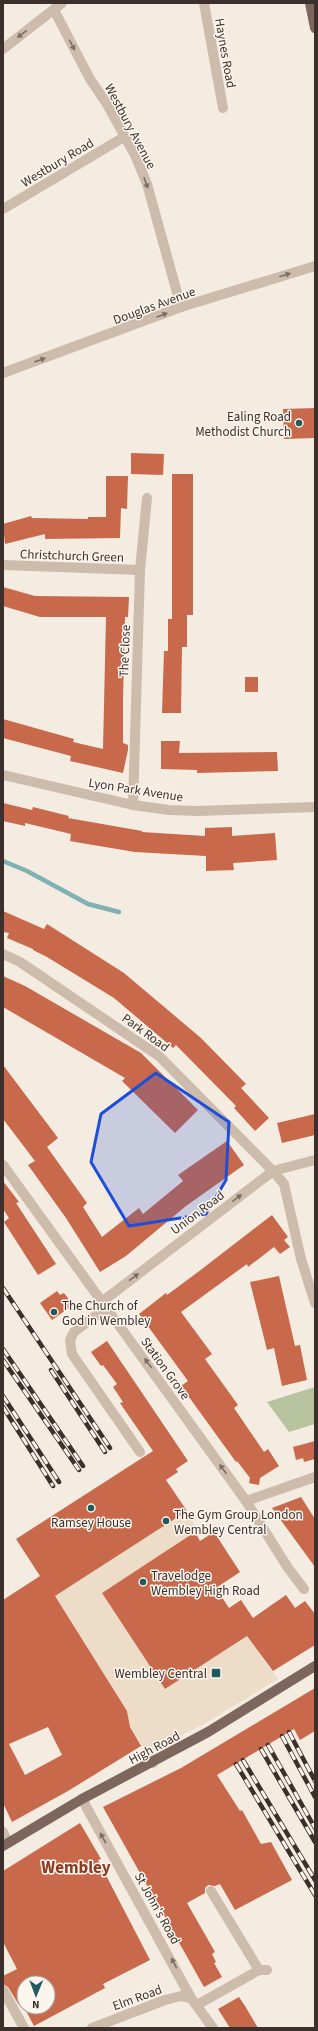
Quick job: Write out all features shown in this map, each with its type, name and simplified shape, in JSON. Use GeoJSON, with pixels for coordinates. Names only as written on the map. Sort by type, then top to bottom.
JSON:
{"type":"FeatureCollection","features":[{"type":"Feature","properties":{"kind":"main road"},"geometry":{"type":"LineString","coordinates":[[310,3],[315,28]]}},
{"type":"Feature","properties":{"kind":"main road","name":"High Road"},"geometry":{"type":"LineString","coordinates":[[5,1844],[82,1799],[153,1763],[208,1732],[281,1682],[315,1666]]}},
{"type":"Feature","properties":{"kind":"street"},"geometry":{"type":"LineString","coordinates":[[3,49],[62,3]]}},
{"type":"Feature","properties":{"kind":"street","name":"Haynes Road"},"geometry":{"type":"LineString","coordinates":[[204,3],[223,108]]}},
{"type":"Feature","properties":{"kind":"street","name":"Westbury Avenue"},"geometry":{"type":"LineString","coordinates":[[54,10],[90,79],[107,104],[135,155],[147,184],[181,307]]}},
{"type":"Feature","properties":{"kind":"street","name":"Westbury Road"},"geometry":{"type":"LineString","coordinates":[[3,210],[124,137]]}},
{"type":"Feature","properties":{"kind":"street","name":"Douglas Avenue"},"geometry":{"type":"LineString","coordinates":[[3,373],[181,307],[315,266]]}},
{"type":"Feature","properties":{"kind":"street","name":"The Close"},"geometry":{"type":"LineString","coordinates":[[133,805],[140,570],[147,498]]}},
{"type":"Feature","properties":{"kind":"street","name":"Christchurch Green"},"geometry":{"type":"LineString","coordinates":[[3,566],[140,570]]}},
{"type":"Feature","properties":{"kind":"street","name":"Lyon Park Avenue"},"geometry":{"type":"LineString","coordinates":[[3,774],[133,805],[169,810],[198,811],[315,807]]}},
{"type":"Feature","properties":{"kind":"street","name":"Park Road"},"geometry":{"type":"LineString","coordinates":[[3,954],[20,962],[159,1056],[273,1171],[284,1184],[302,1259],[315,1303]]}},
{"type":"Feature","properties":{"kind":"street","name":"Union Road"},"geometry":{"type":"LineString","coordinates":[[140,1452],[72,1354],[70,1340],[74,1332],[105,1304],[273,1171],[315,1160]]}},
{"type":"Feature","properties":{"kind":"street","name":"Station Grove"},"geometry":{"type":"LineString","coordinates":[[3,1165],[246,1501],[288,1568],[304,1589]]}},
{"type":"Feature","properties":{"kind":"street"},"geometry":{"type":"LineString","coordinates":[[246,1501],[315,1477]]}},
{"type":"Feature","properties":{"kind":"street"},"geometry":{"type":"LineString","coordinates":[[148,1752],[153,1763]]}},
{"type":"Feature","properties":{"kind":"street","name":"St John's Road"},"geometry":{"type":"LineString","coordinates":[[82,1799],[194,2002],[213,2028]]}},
{"type":"Feature","properties":{"kind":"street"},"geometry":{"type":"LineString","coordinates":[[3,1832],[5,1844]]}},
{"type":"Feature","properties":{"kind":"street"},"geometry":{"type":"LineString","coordinates":[[194,2002],[263,1970],[211,1892]]}},
{"type":"Feature","properties":{"kind":"street"},"geometry":{"type":"LineString","coordinates":[[3,1990],[24,2028]]}},
{"type":"Feature","properties":{"kind":"street","name":"Elm Road"},"geometry":{"type":"LineString","coordinates":[[92,2028],[165,2000],[181,1996],[194,2002]]}},
{"type":"Feature","properties":{"kind":"highlighted area"},"geometry":{"type":"Polygon","coordinates":[[[156,1073],[229,1122],[226,1180],[206,1214],[129,1226],[91,1162],[101,1114],[156,1073]]]}},
{"type":"Feature","properties":{"kind":"green space"},"geometry":{"type":"Polygon","coordinates":[[[315,1387],[315,1424],[289,1432],[267,1402],[315,1387]]]}},
{"type":"Feature","properties":{"kind":"shaded area"},"geometry":{"type":"Polygon","coordinates":[[[187,1511],[198,1530],[102,1593],[165,1689],[247,1636],[278,1679],[204,1724],[148,1752],[141,1746],[130,1727],[127,1711],[54,1596],[187,1511]]]}},
{"type":"Feature","properties":{"kind":"building","name":"Ealing Road Methodist Church"},"geometry":{"type":"Polygon","coordinates":[[[315,408],[315,438],[284,439],[283,409],[315,408]]]}},
{"type":"Feature","properties":{"kind":"building"},"geometry":{"type":"Polygon","coordinates":[[[131,453],[164,454],[163,475],[131,474],[131,453]]]}},
{"type":"Feature","properties":{"kind":"building"},"geometry":{"type":"Polygon","coordinates":[[[172,474],[193,474],[193,615],[187,615],[187,647],[182,647],[181,713],[162,713],[164,651],[168,651],[168,619],[172,619],[172,474]]]}},
{"type":"Feature","properties":{"kind":"building"},"geometry":{"type":"Polygon","coordinates":[[[106,476],[128,476],[127,509],[121,508],[120,538],[45,539],[45,534],[5,544],[3,524],[31,516],[32,518],[88,519],[88,517],[106,517],[106,476]]]}},
{"type":"Feature","properties":{"kind":"building"},"geometry":{"type":"Polygon","coordinates":[[[3,587],[35,596],[129,597],[128,617],[125,617],[123,700],[123,743],[128,745],[128,750],[123,773],[70,761],[71,756],[3,738],[3,719],[74,739],[73,742],[103,749],[106,617],[40,617],[3,606],[3,587]]]}},
{"type":"Feature","properties":{"kind":"building"},"geometry":{"type":"Polygon","coordinates":[[[245,677],[258,677],[258,692],[245,692],[245,677]]]}},
{"type":"Feature","properties":{"kind":"building"},"geometry":{"type":"Polygon","coordinates":[[[161,741],[180,741],[179,753],[277,752],[278,771],[197,773],[197,770],[161,769],[161,741]]]}},
{"type":"Feature","properties":{"kind":"building"},"geometry":{"type":"Polygon","coordinates":[[[3,803],[32,810],[33,807],[69,816],[68,818],[142,832],[205,836],[205,828],[232,827],[232,836],[275,833],[277,860],[233,863],[234,870],[206,871],[206,856],[135,852],[81,843],[70,841],[71,834],[25,823],[25,826],[3,821],[3,803]]]}},
{"type":"Feature","properties":{"kind":"building"},"geometry":{"type":"Polygon","coordinates":[[[3,911],[44,929],[47,924],[124,973],[201,1038],[246,1084],[241,1088],[269,1118],[255,1131],[234,1108],[236,1106],[176,1045],[173,1048],[114,998],[33,949],[7,938],[9,933],[3,932],[3,911]]]}},
{"type":"Feature","properties":{"kind":"building"},"geometry":{"type":"Polygon","coordinates":[[[3,976],[25,986],[141,1053],[198,1110],[175,1133],[122,1081],[125,1078],[3,1007],[3,976]]]}},
{"type":"Feature","properties":{"kind":"building"},"geometry":{"type":"Polygon","coordinates":[[[3,1065],[58,1138],[47,1147],[87,1203],[83,1207],[102,1237],[139,1208],[143,1214],[183,1181],[178,1175],[227,1141],[244,1165],[186,1206],[126,1256],[100,1272],[66,1218],[28,1165],[35,1161],[3,1119],[3,1065]]]}},
{"type":"Feature","properties":{"kind":"building"},"geometry":{"type":"Polygon","coordinates":[[[315,1114],[315,1135],[282,1143],[277,1123],[315,1114]]]}},
{"type":"Feature","properties":{"kind":"building"},"geometry":{"type":"Polygon","coordinates":[[[3,1181],[19,1202],[16,1203],[56,1264],[38,1275],[4,1222],[9,1218],[3,1209],[3,1181]]]}},
{"type":"Feature","properties":{"kind":"building"},"geometry":{"type":"Polygon","coordinates":[[[272,1215],[288,1237],[284,1240],[290,1247],[280,1254],[274,1247],[248,1267],[247,1264],[181,1312],[212,1354],[205,1359],[238,1405],[234,1408],[264,1452],[268,1449],[279,1466],[260,1478],[259,1485],[249,1483],[250,1478],[237,1461],[236,1462],[181,1386],[188,1381],[139,1314],[166,1293],[167,1295],[198,1272],[272,1215]]]}},
{"type":"Feature","properties":{"kind":"building"},"geometry":{"type":"Polygon","coordinates":[[[279,1276],[295,1346],[300,1345],[307,1380],[282,1386],[274,1348],[267,1350],[250,1282],[279,1276]]]}},
{"type":"Feature","properties":{"kind":"building","name":"The Church of God in Wembley"},"geometry":{"type":"Polygon","coordinates":[[[57,1291],[60,1295],[64,1293],[73,1305],[52,1320],[40,1303],[57,1291]]]}},
{"type":"Feature","properties":{"kind":"building"},"geometry":{"type":"Polygon","coordinates":[[[107,1341],[188,1461],[176,1469],[178,1472],[166,1480],[187,1511],[55,1596],[127,1711],[130,1727],[141,1746],[68,1791],[12,1822],[3,1803],[3,1600],[40,1576],[16,1539],[153,1451],[120,1403],[123,1402],[113,1387],[117,1384],[91,1352],[107,1341]],[[48,1727],[9,1744],[25,1775],[62,1755],[48,1727]]]}},
{"type":"Feature","properties":{"kind":"building"},"geometry":{"type":"Polygon","coordinates":[[[315,1441],[315,1459],[304,1462],[303,1458],[296,1460],[293,1447],[315,1441]]]}},
{"type":"Feature","properties":{"kind":"building"},"geometry":{"type":"Polygon","coordinates":[[[301,1497],[315,1519],[315,1567],[272,1508],[301,1497]]]}},
{"type":"Feature","properties":{"kind":"building"},"geometry":{"type":"Polygon","coordinates":[[[195,1532],[200,1541],[214,1532],[240,1572],[216,1588],[229,1608],[241,1600],[253,1618],[286,1595],[295,1608],[305,1601],[315,1614],[315,1645],[273,1671],[247,1636],[165,1689],[102,1593],[195,1532]]]}},
{"type":"Feature","properties":{"kind":"building"},"geometry":{"type":"Polygon","coordinates":[[[315,1688],[315,1731],[300,1740],[294,1729],[217,1775],[240,1811],[242,1810],[261,1844],[271,1842],[292,1880],[235,1910],[220,1884],[215,1886],[208,1885],[205,1888],[205,1893],[187,1903],[215,1952],[212,1954],[216,1962],[214,1963],[222,1977],[204,1987],[103,1807],[181,1768],[315,1688]]]}},
{"type":"Feature","properties":{"kind":"building"},"geometry":{"type":"Polygon","coordinates":[[[80,1823],[101,1859],[98,1860],[150,1960],[103,1984],[105,1988],[56,2014],[56,1975],[16,1975],[16,2000],[8,1987],[3,1984],[3,1976],[17,1969],[3,1942],[3,1871],[80,1823]]]}},
{"type":"Feature","properties":{"kind":"building"},"geometry":{"type":"Polygon","coordinates":[[[239,1997],[258,2028],[230,2028],[218,2009],[239,1997]]]}},
{"type":"Feature","properties":{"kind":"building"},"geometry":{"type":"Polygon","coordinates":[[[28,2015],[55,2015],[34,2026],[28,2015]]]}},
{"type":"Feature","properties":{"kind":"waterway"},"geometry":{"type":"LineString","coordinates":[[3,861],[27,871],[88,904],[119,912]]}},
{"type":"Feature","properties":{"kind":"railway"},"geometry":{"type":"LineString","coordinates":[[3,1288],[110,1448]]}},
{"type":"Feature","properties":{"kind":"railway"},"geometry":{"type":"LineString","coordinates":[[3,1349],[83,1466]]}},
{"type":"Feature","properties":{"kind":"railway"},"geometry":{"type":"LineString","coordinates":[[3,1360],[79,1470]]}},
{"type":"Feature","properties":{"kind":"railway"},"geometry":{"type":"LineString","coordinates":[[51,1370],[105,1452]]}},
{"type":"Feature","properties":{"kind":"railway"},"geometry":{"type":"LineString","coordinates":[[3,1396],[59,1482]]}},
{"type":"Feature","properties":{"kind":"railway"},"geometry":{"type":"LineString","coordinates":[[3,1407],[53,1486]]}},
{"type":"Feature","properties":{"kind":"railway"},"geometry":{"type":"LineString","coordinates":[[289,1732],[315,1781]]}},
{"type":"Feature","properties":{"kind":"railway"},"geometry":{"type":"LineString","coordinates":[[282,1736],[315,1797]]}},
{"type":"Feature","properties":{"kind":"railway"},"geometry":{"type":"LineString","coordinates":[[268,1745],[315,1828]]}},
{"type":"Feature","properties":{"kind":"railway"},"geometry":{"type":"LineString","coordinates":[[261,1749],[315,1842]]}},
{"type":"Feature","properties":{"kind":"railway"},"geometry":{"type":"LineString","coordinates":[[243,1760],[315,1880]]}},
{"type":"Feature","properties":{"kind":"railway"},"geometry":{"type":"LineString","coordinates":[[236,1764],[315,1895]]}},
{"type":"Feature","properties":{"kind":"place","name":"Ealing Road Methodist Church"},"geometry":{"type":"Point","coordinates":[299,423]}},
{"type":"Feature","properties":{"kind":"place","name":"The Church of God in Wembley"},"geometry":{"type":"Point","coordinates":[54,1312]}},
{"type":"Feature","properties":{"kind":"place","name":"Ramsey House"},"geometry":{"type":"Point","coordinates":[91,1508]}},
{"type":"Feature","properties":{"kind":"place","name":"The Gym Group London Wembley Central"},"geometry":{"type":"Point","coordinates":[166,1521]}},
{"type":"Feature","properties":{"kind":"place","name":"Travelodge Wembley High Road"},"geometry":{"type":"Point","coordinates":[143,1582]}},
{"type":"Feature","properties":{"kind":"place","name":"Wembley Central"},"geometry":{"type":"Point","coordinates":[216,1673]}},
{"type":"Feature","properties":{"kind":"district","name":"Wembley"},"geometry":{"type":"Point","coordinates":[76,1867]}}]}
